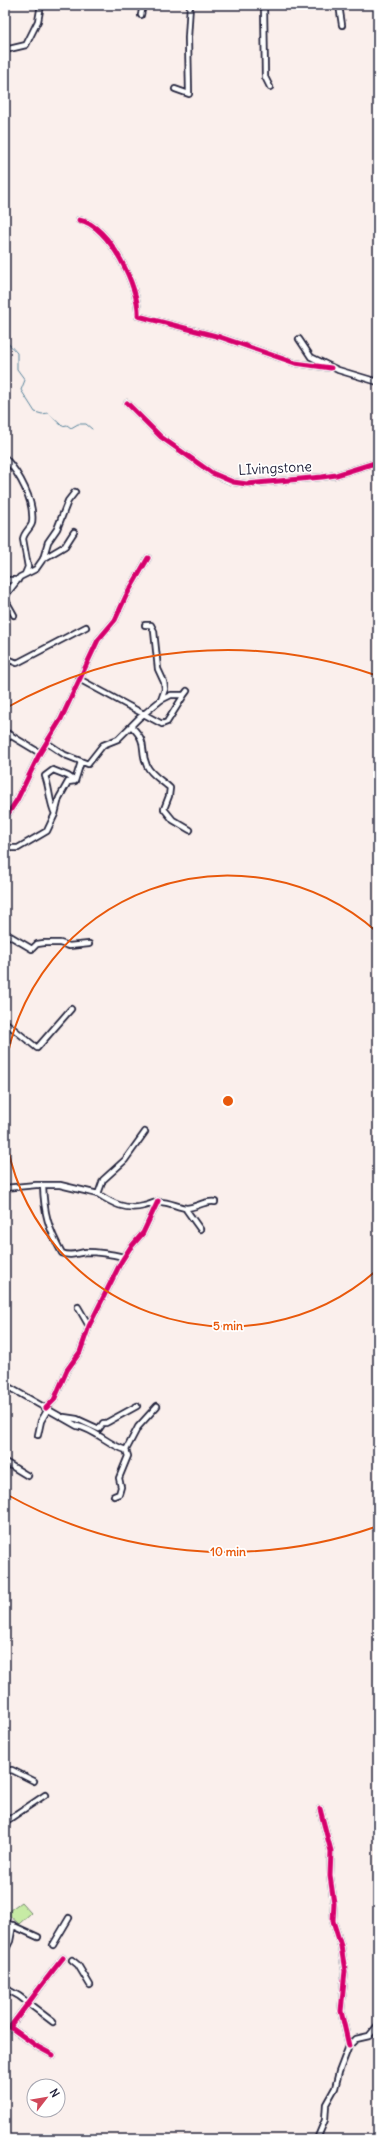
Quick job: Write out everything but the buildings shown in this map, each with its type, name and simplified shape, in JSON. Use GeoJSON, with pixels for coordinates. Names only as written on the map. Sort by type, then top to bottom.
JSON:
{"type":"FeatureCollection","features":[{"type":"Feature","properties":{"kind":"street"},"geometry":{"type":"LineString","coordinates":[[5,50],[26,45],[38,21],[41,5]]}},
{"type":"Feature","properties":{"kind":"street"},"geometry":{"type":"LineString","coordinates":[[141,15],[143,5]]}},
{"type":"Feature","properties":{"kind":"street"},"geometry":{"type":"LineString","coordinates":[[175,89],[188,94],[188,38],[190,5]]}},
{"type":"Feature","properties":{"kind":"street"},"geometry":{"type":"LineString","coordinates":[[264,5],[265,77],[270,87]]}},
{"type":"Feature","properties":{"kind":"street"},"geometry":{"type":"LineString","coordinates":[[339,5],[342,25]]}},
{"type":"Feature","properties":{"kind":"street"},"geometry":{"type":"LineString","coordinates":[[79,220],[105,236],[120,256],[139,306],[138,316],[220,338],[295,363],[331,368],[378,382]]}},
{"type":"Feature","properties":{"kind":"street"},"geometry":{"type":"LineString","coordinates":[[300,339],[311,357],[331,368]]}},
{"type":"Feature","properties":{"kind":"street","name":"LIvingstone"},"geometry":{"type":"LineString","coordinates":[[127,403],[161,437],[212,473],[233,482],[253,484],[322,477],[336,475],[378,462]]}},
{"type":"Feature","properties":{"kind":"street"},"geometry":{"type":"LineString","coordinates":[[5,458],[19,474],[22,484],[31,500],[32,524],[23,539],[28,567],[25,574]]}},
{"type":"Feature","properties":{"kind":"street"},"geometry":{"type":"LineString","coordinates":[[14,615],[5,597],[18,580],[25,574],[36,569],[43,559],[48,542],[57,529],[68,501],[75,492]]}},
{"type":"Feature","properties":{"kind":"street"},"geometry":{"type":"LineString","coordinates":[[43,559],[65,546],[74,532]]}},
{"type":"Feature","properties":{"kind":"street"},"geometry":{"type":"LineString","coordinates":[[5,818],[17,800],[40,753],[61,719],[98,640],[115,620],[126,596],[148,558]]}},
{"type":"Feature","properties":{"kind":"street"},"geometry":{"type":"LineString","coordinates":[[5,580],[18,580]]}},
{"type":"Feature","properties":{"kind":"street"},"geometry":{"type":"LineString","coordinates":[[145,625],[150,625],[154,631],[156,659],[165,689],[161,700]]}},
{"type":"Feature","properties":{"kind":"street"},"geometry":{"type":"LineString","coordinates":[[5,662],[10,660],[17,663],[86,627]]}},
{"type":"Feature","properties":{"kind":"street"},"geometry":{"type":"LineString","coordinates":[[47,743],[65,755],[88,764],[103,745],[118,739],[132,727],[143,714],[161,700],[171,695],[185,693],[167,722],[162,724],[157,722],[143,714],[79,679]]}},
{"type":"Feature","properties":{"kind":"street"},"geometry":{"type":"LineString","coordinates":[[132,727],[141,736],[143,755],[148,767],[155,776],[170,788],[169,796],[164,809],[173,820],[190,830]]}},
{"type":"Feature","properties":{"kind":"street"},"geometry":{"type":"LineString","coordinates":[[5,732],[40,753]]}},
{"type":"Feature","properties":{"kind":"street"},"geometry":{"type":"LineString","coordinates":[[5,741],[11,735]]}},
{"type":"Feature","properties":{"kind":"street"},"geometry":{"type":"LineString","coordinates":[[75,781],[81,762]]}},
{"type":"Feature","properties":{"kind":"street"},"geometry":{"type":"LineString","coordinates":[[55,814],[51,806],[49,786],[45,776],[53,770],[68,776],[75,781]]}},
{"type":"Feature","properties":{"kind":"street"},"geometry":{"type":"LineString","coordinates":[[6,847],[18,848],[47,831],[55,814],[59,798],[68,782],[75,781]]}},
{"type":"Feature","properties":{"kind":"street"},"geometry":{"type":"LineString","coordinates":[[5,933],[32,950],[37,944],[44,943],[60,943],[69,946],[89,944]]}},
{"type":"Feature","properties":{"kind":"street"},"geometry":{"type":"LineString","coordinates":[[5,1022],[37,1048],[71,1009]]}},
{"type":"Feature","properties":{"kind":"street"},"geometry":{"type":"LineString","coordinates":[[98,1194],[103,1180],[125,1160],[145,1132]]}},
{"type":"Feature","properties":{"kind":"street"},"geometry":{"type":"LineString","coordinates":[[43,1185],[44,1210],[52,1235],[62,1253],[70,1256],[84,1252],[104,1252],[124,1257]]}},
{"type":"Feature","properties":{"kind":"street"},"geometry":{"type":"LineString","coordinates":[[5,1188],[60,1185],[98,1194],[114,1204],[127,1207],[143,1207],[158,1202],[185,1208],[199,1206],[209,1201],[215,1202]]}},
{"type":"Feature","properties":{"kind":"street"},"geometry":{"type":"LineString","coordinates":[[38,1435],[41,1422],[47,1408],[54,1400],[67,1370],[80,1352],[89,1326],[124,1257],[143,1233],[158,1202]]}},
{"type":"Feature","properties":{"kind":"street"},"geometry":{"type":"LineString","coordinates":[[185,1208],[200,1229]]}},
{"type":"Feature","properties":{"kind":"street"},"geometry":{"type":"LineString","coordinates":[[78,1307],[89,1326]]}},
{"type":"Feature","properties":{"kind":"street"},"geometry":{"type":"LineString","coordinates":[[5,1385],[77,1426],[84,1427],[118,1448],[126,1450]]}},
{"type":"Feature","properties":{"kind":"street"},"geometry":{"type":"LineString","coordinates":[[60,1416],[77,1419],[99,1429],[103,1423],[106,1423],[137,1406]]}},
{"type":"Feature","properties":{"kind":"street"},"geometry":{"type":"LineString","coordinates":[[114,1496],[119,1494],[121,1487],[119,1478],[128,1456],[126,1450],[138,1427],[157,1406]]}},
{"type":"Feature","properties":{"kind":"street"},"geometry":{"type":"LineString","coordinates":[[5,1462],[28,1476]]}},
{"type":"Feature","properties":{"kind":"street"},"geometry":{"type":"LineString","coordinates":[[5,1771],[12,1770],[34,1781]]}},
{"type":"Feature","properties":{"kind":"street"},"geometry":{"type":"LineString","coordinates":[[5,1822],[45,1795]]}},
{"type":"Feature","properties":{"kind":"street"},"geometry":{"type":"LineString","coordinates":[[320,1809],[332,1851],[330,1876],[334,1903],[333,1921],[341,1946],[345,1971],[341,2011],[349,2046]]}},
{"type":"Feature","properties":{"kind":"street"},"geometry":{"type":"LineString","coordinates":[[53,1945],[69,1918]]}},
{"type":"Feature","properties":{"kind":"street"},"geometry":{"type":"LineString","coordinates":[[5,1922],[38,1937]]}},
{"type":"Feature","properties":{"kind":"street"},"geometry":{"type":"LineString","coordinates":[[5,1951],[10,1941],[13,1926]]}},
{"type":"Feature","properties":{"kind":"street"},"geometry":{"type":"LineString","coordinates":[[53,2055],[38,2047],[10,2027],[29,2003],[35,1992],[63,1958]]}},
{"type":"Feature","properties":{"kind":"street"},"geometry":{"type":"LineString","coordinates":[[72,1960],[78,1965],[90,1985]]}},
{"type":"Feature","properties":{"kind":"street"},"geometry":{"type":"LineString","coordinates":[[5,1986],[52,2022]]}},
{"type":"Feature","properties":{"kind":"street"},"geometry":{"type":"LineString","coordinates":[[317,2139],[325,2120],[326,2104],[335,2088],[338,2072],[349,2046],[356,2039],[369,2036],[378,2025]]}},
{"type":"Feature","properties":{"kind":"green space"},"geometry":{"type":"Polygon","coordinates":[[[21,1902],[31,1913],[19,1924],[10,1916],[10,1910],[21,1902]]]}},
{"type":"Feature","properties":{"kind":"waterway"},"geometry":{"type":"LineString","coordinates":[[5,328],[9,336],[7,342],[17,353],[17,369],[25,380],[21,390],[35,412],[42,414],[48,413],[62,426],[67,425],[71,428],[78,424],[86,424],[92,429]]}},
{"type":"Feature","properties":{"kind":"cycle path"},"geometry":{"type":"LineString","coordinates":[[79,220],[90,224],[101,233],[120,259],[134,290],[138,316],[220,337],[295,363],[331,368]]}},
{"type":"Feature","properties":{"kind":"cycle path"},"geometry":{"type":"LineString","coordinates":[[127,403],[161,437],[212,473],[233,482],[247,484],[322,477],[336,475],[378,462]]}},
{"type":"Feature","properties":{"kind":"cycle path"},"geometry":{"type":"LineString","coordinates":[[5,818],[17,800],[40,753],[61,719],[98,640],[115,620],[126,596],[148,558]]}},
{"type":"Feature","properties":{"kind":"cycle path"},"geometry":{"type":"LineString","coordinates":[[46,1408],[54,1400],[67,1370],[80,1352],[89,1326],[121,1262],[130,1248],[143,1233],[158,1201]]}},
{"type":"Feature","properties":{"kind":"cycle path"},"geometry":{"type":"LineString","coordinates":[[320,1809],[331,1851],[330,1876],[334,1903],[333,1921],[341,1946],[345,1971],[341,2011],[349,2046]]}},
{"type":"Feature","properties":{"kind":"cycle path"},"geometry":{"type":"LineString","coordinates":[[53,2055],[38,2047],[10,2027],[63,1958]]}}]}
